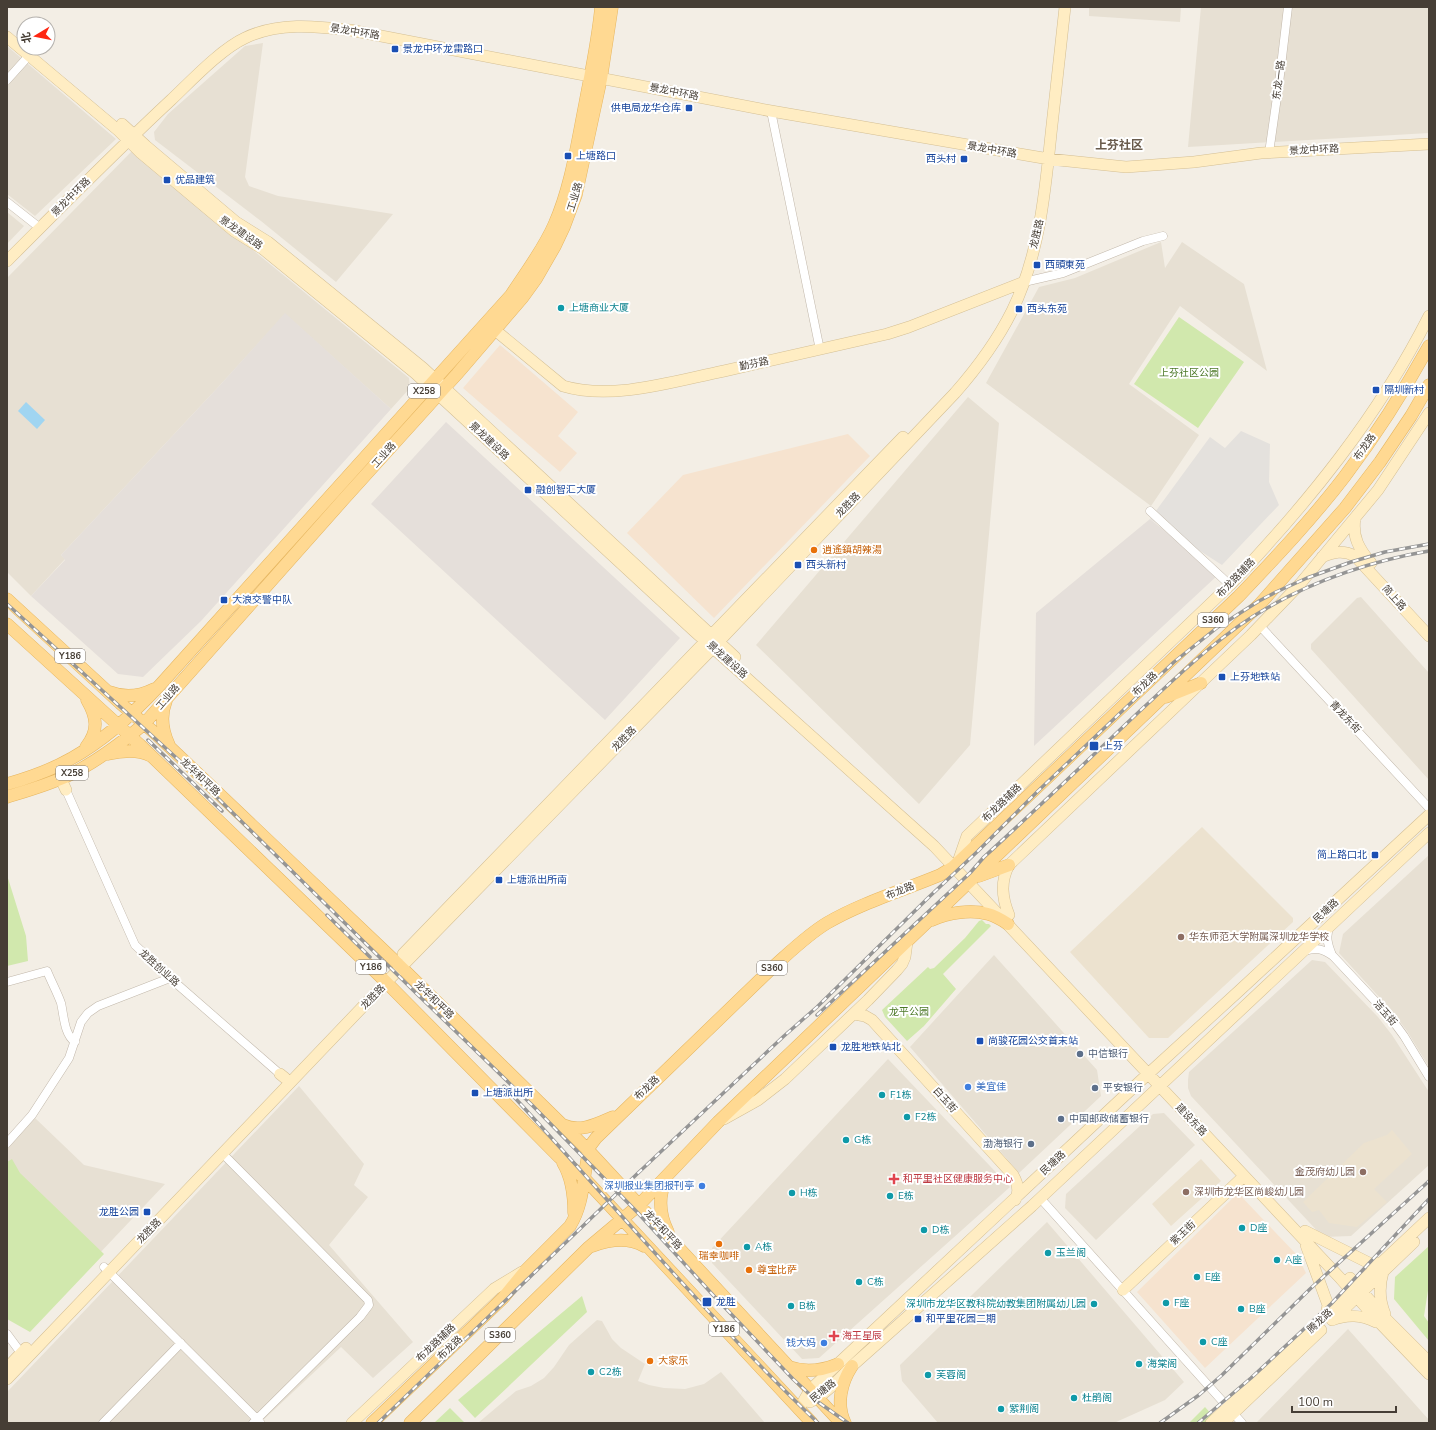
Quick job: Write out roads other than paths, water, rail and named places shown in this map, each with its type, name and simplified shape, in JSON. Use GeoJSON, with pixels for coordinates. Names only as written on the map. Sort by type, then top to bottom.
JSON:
{"type":"FeatureCollection","features":[{"type":"Feature","properties":{"kind":"main road","name":"工业路"},"geometry":{"type":"LineString","coordinates":[[7,797],[61,779],[100,758],[144,724],[442,391],[523,297],[546,264],[564,227],[576,195],[581,174],[596,78],[601,7]]}},
{"type":"Feature","properties":{"kind":"main road","name":"工业路"},"geometry":{"type":"LineString","coordinates":[[7,784],[47,771],[79,754],[132,714],[160,685],[511,295],[548,237],[560,210],[580,132],[596,78],[612,7]]}},
{"type":"Feature","properties":{"kind":"main road","name":"龙胜路"},"geometry":{"type":"LineString","coordinates":[[7,1368],[23,1356],[222,1154],[398,965],[959,389],[979,364],[1003,328],[1012,310],[1019,283],[1033,250],[1040,219],[1058,7]]}},
{"type":"Feature","properties":{"kind":"main road","name":"龙胜路"},"geometry":{"type":"LineString","coordinates":[[1045,159],[1065,7]]}},
{"type":"Feature","properties":{"kind":"main road","name":"景龙中环路"},"geometry":{"type":"LineString","coordinates":[[7,261],[191,81],[225,51],[245,38],[257,33],[279,28],[320,27],[350,30],[772,111],[1045,159],[1126,167],[1194,162],[1269,153],[1429,144]]}},
{"type":"Feature","properties":{"kind":"main road"},"geometry":{"type":"LineString","coordinates":[[7,28],[16,35]]}},
{"type":"Feature","properties":{"kind":"main road","name":"景龙建设路"},"geometry":{"type":"LineString","coordinates":[[7,37],[16,42]]}},
{"type":"Feature","properties":{"kind":"main road","name":"景龙建设路"},"geometry":{"type":"LineString","coordinates":[[38,56],[132,138],[236,222],[268,242],[432,382],[712,642],[938,841],[956,864]]}},
{"type":"Feature","properties":{"kind":"main road","name":"勤芬路"},"geometry":{"type":"LineString","coordinates":[[495,330],[563,386],[576,390],[607,392],[672,383],[820,350],[900,330],[1019,283]]}},
{"type":"Feature","properties":{"kind":"main road","name":"布龙路辅路"},"geometry":{"type":"LineString","coordinates":[[956,864],[967,836],[1230,585],[1268,544],[1334,466],[1396,375],[1429,316]]}},
{"type":"Feature","properties":{"kind":"main road","name":"布龙路"},"geometry":{"type":"LineString","coordinates":[[372,1423],[502,1298],[526,1270],[566,1232],[574,1220],[582,1198],[590,1146],[596,1138],[772,968],[800,943],[826,924],[849,912],[940,875],[956,864],[1239,596],[1278,556],[1314,515],[1346,475],[1408,383],[1429,346]]}},
{"type":"Feature","properties":{"kind":"main road","name":"布龙路"},"geometry":{"type":"LineString","coordinates":[[410,1423],[589,1247],[639,1204],[668,1176],[718,1122],[1259,605],[1345,508],[1411,416],[1429,385]]}},
{"type":"Feature","properties":{"kind":"main road"},"geometry":{"type":"LineString","coordinates":[[927,922],[945,916],[975,912],[989,914],[1008,920],[1002,888],[1005,872],[1009,865],[1201,683],[1260,626],[1300,584],[1378,490],[1429,413]]}},
{"type":"Feature","properties":{"kind":"main road"},"geometry":{"type":"LineString","coordinates":[[1356,518],[1354,530],[1362,558]]}},
{"type":"Feature","properties":{"kind":"main road"},"geometry":{"type":"LineString","coordinates":[[1322,557],[1340,552],[1362,558]]}},
{"type":"Feature","properties":{"kind":"main road","name":"简上路"},"geometry":{"type":"LineString","coordinates":[[1362,558],[1429,626]]}},
{"type":"Feature","properties":{"kind":"main road","name":"简上路"},"geometry":{"type":"LineString","coordinates":[[1362,558],[1429,636]]}},
{"type":"Feature","properties":{"kind":"main road","name":"龙华和平路"},"geometry":{"type":"LineString","coordinates":[[7,599],[144,724],[398,965],[589,1151],[840,1423]]}},
{"type":"Feature","properties":{"kind":"main road","name":"龙华和平路"},"geometry":{"type":"LineString","coordinates":[[7,624],[154,758],[384,980],[559,1157],[584,1178],[812,1423]]}},
{"type":"Feature","properties":{"kind":"main road"},"geometry":{"type":"LineString","coordinates":[[1160,700],[1201,683]]}},
{"type":"Feature","properties":{"kind":"main road"},"geometry":{"type":"LineString","coordinates":[[109,692],[126,696],[137,695],[146,693],[160,685]]}},
{"type":"Feature","properties":{"kind":"main road"},"geometry":{"type":"LineString","coordinates":[[79,754],[91,741],[96,728],[93,713],[82,692]]}},
{"type":"Feature","properties":{"kind":"main road"},"geometry":{"type":"LineString","coordinates":[[168,698],[164,707],[162,718],[164,731],[171,750]]}},
{"type":"Feature","properties":{"kind":"main road"},"geometry":{"type":"LineString","coordinates":[[100,758],[118,752],[148,754],[154,758]]}},
{"type":"Feature","properties":{"kind":"main road","name":"龙胜创业路"},"geometry":{"type":"LineString","coordinates":[[61,779],[66,790]]}},
{"type":"Feature","properties":{"kind":"main road","name":"民塘路"},"geometry":{"type":"LineString","coordinates":[[799,1409],[814,1394],[838,1364],[1429,815]]}},
{"type":"Feature","properties":{"kind":"main road","name":"民塘路"},"geometry":{"type":"LineString","coordinates":[[814,1394],[852,1366],[1040,1198],[1429,833]]}},
{"type":"Feature","properties":{"kind":"main road","name":"建设东路"},"geometry":{"type":"LineString","coordinates":[[956,864],[1357,1291],[1429,1374]]}},
{"type":"Feature","properties":{"kind":"main road"},"geometry":{"type":"LineString","coordinates":[[971,880],[1009,865]]}},
{"type":"Feature","properties":{"kind":"main road"},"geometry":{"type":"LineString","coordinates":[[868,1000],[902,964],[905,957],[907,942]]}},
{"type":"Feature","properties":{"kind":"main road","name":"龙胜路"},"geometry":{"type":"LineString","coordinates":[[107,1270],[282,1076],[384,980]]}},
{"type":"Feature","properties":{"kind":"main road","name":"布龙路"},"geometry":{"type":"LineString","coordinates":[[718,1122],[744,1108],[776,1087],[868,1000]]}},
{"type":"Feature","properties":{"kind":"main road","name":"白玉街"},"geometry":{"type":"LineString","coordinates":[[868,1000],[871,1009],[1018,1172],[1027,1178],[1034,1178],[1041,1175]]}},
{"type":"Feature","properties":{"kind":"main road","name":"白玉街"},"geometry":{"type":"LineString","coordinates":[[854,1014],[862,1015],[872,1020],[1013,1175],[1018,1194],[1015,1200]]}},
{"type":"Feature","properties":{"kind":"main road","name":"建设东路"},"geometry":{"type":"LineString","coordinates":[[1162,1084],[1244,1176],[1305,1236]]}},
{"type":"Feature","properties":{"kind":"main road"},"geometry":{"type":"LineString","coordinates":[[561,1125],[575,1129],[583,1128],[597,1124],[620,1114]]}},
{"type":"Feature","properties":{"kind":"main road"},"geometry":{"type":"LineString","coordinates":[[559,1157],[568,1172],[573,1190],[574,1220]]}},
{"type":"Feature","properties":{"kind":"main road"},"geometry":{"type":"LineString","coordinates":[[668,1176],[662,1188],[660,1207],[662,1217],[672,1240]]}},
{"type":"Feature","properties":{"kind":"main road","name":"紫玉街"},"geometry":{"type":"LineString","coordinates":[[1123,1290],[1244,1176]]}},
{"type":"Feature","properties":{"kind":"main road","name":"腾龙路"},"geometry":{"type":"LineString","coordinates":[[1211,1423],[1230,1410],[1357,1291],[1429,1218]]}},
{"type":"Feature","properties":{"kind":"main road","name":"腾龙路"},"geometry":{"type":"LineString","coordinates":[[1382,1267],[1429,1228]]}},
{"type":"Feature","properties":{"kind":"main road"},"geometry":{"type":"LineString","coordinates":[[1305,1236],[1382,1267],[1380,1294],[1383,1321],[1359,1316],[1329,1317],[1328,1305],[1305,1236]]}},
{"type":"Feature","properties":{"kind":"main road"},"geometry":{"type":"LineString","coordinates":[[589,1247],[600,1243],[622,1240],[640,1244],[649,1249]]}},
{"type":"Feature","properties":{"kind":"main road","name":"布龙路辅路"},"geometry":{"type":"LineString","coordinates":[[352,1423],[494,1289],[526,1270]]}},
{"type":"Feature","properties":{"kind":"main road","name":"建设东路"},"geometry":{"type":"LineString","coordinates":[[1383,1321],[1429,1362]]}},
{"type":"Feature","properties":{"kind":"main road","name":"龙胜路"},"geometry":{"type":"LineString","coordinates":[[7,1379],[23,1356]]}},
{"type":"Feature","properties":{"kind":"main road"},"geometry":{"type":"LineString","coordinates":[[789,1367],[799,1370],[813,1371],[838,1364]]}},
{"type":"Feature","properties":{"kind":"main road"},"geometry":{"type":"LineString","coordinates":[[845,1423],[841,1409],[841,1390],[844,1379],[852,1366]]}},
{"type":"Feature","properties":{"kind":"main road","name":"腾龙路"},"geometry":{"type":"LineString","coordinates":[[1223,1423],[1230,1410]]}},
{"type":"Feature","properties":{"kind":"street","name":"东龙一路"},"geometry":{"type":"LineString","coordinates":[[1269,153],[1288,7]]}},
{"type":"Feature","properties":{"kind":"street"},"geometry":{"type":"LineString","coordinates":[[7,80],[28,56]]}},
{"type":"Feature","properties":{"kind":"street"},"geometry":{"type":"LineString","coordinates":[[772,111],[820,350]]}},
{"type":"Feature","properties":{"kind":"street"},"geometry":{"type":"LineString","coordinates":[[7,202],[40,228]]}},
{"type":"Feature","properties":{"kind":"street"},"geometry":{"type":"LineString","coordinates":[[1019,283],[1063,273],[1142,242],[1163,236]]}},
{"type":"Feature","properties":{"kind":"street"},"geometry":{"type":"LineString","coordinates":[[1150,511],[1230,585]]}},
{"type":"Feature","properties":{"kind":"street","name":"青龙东街"},"geometry":{"type":"LineString","coordinates":[[1260,626],[1429,808]]}},
{"type":"Feature","properties":{"kind":"street","name":"龙胜创业路"},"geometry":{"type":"LineString","coordinates":[[66,790],[134,943],[170,978],[282,1076]]}},
{"type":"Feature","properties":{"kind":"street"},"geometry":{"type":"LineString","coordinates":[[1332,923],[1327,936],[1328,944],[1333,956]]}},
{"type":"Feature","properties":{"kind":"street"},"geometry":{"type":"LineString","coordinates":[[1300,953],[1315,948],[1326,951],[1333,956]]}},
{"type":"Feature","properties":{"kind":"street","name":"洁玉街"},"geometry":{"type":"LineString","coordinates":[[1333,956],[1390,1017],[1404,1036],[1429,1077]]}},
{"type":"Feature","properties":{"kind":"street"},"geometry":{"type":"LineString","coordinates":[[7,982],[47,971],[60,1003],[65,1026],[75,1042]]}},
{"type":"Feature","properties":{"kind":"street"},"geometry":{"type":"LineString","coordinates":[[7,1144],[22,1128],[70,1058],[81,1022],[88,1013],[106,1002],[170,978]]}},
{"type":"Feature","properties":{"kind":"street"},"geometry":{"type":"LineString","coordinates":[[107,1270],[181,1343],[257,1422],[360,1317],[369,1305],[368,1300],[222,1154]]}},
{"type":"Feature","properties":{"kind":"street"},"geometry":{"type":"LineString","coordinates":[[1040,1198],[1242,1423]]}},
{"type":"Feature","properties":{"kind":"street"},"geometry":{"type":"LineString","coordinates":[[7,1334],[23,1356]]}},
{"type":"Feature","properties":{"kind":"street"},"geometry":{"type":"LineString","coordinates":[[103,1423],[181,1343]]}},
{"type":"Feature","properties":{"kind":"water"},"geometry":{"type":"Polygon","coordinates":[[[26,402],[45,420],[37,429],[18,411],[26,402]]]}},
{"type":"Feature","properties":{"kind":"railway"},"geometry":{"type":"LineString","coordinates":[[378,1423],[637,1174],[817,1007],[1038,791],[1174,662],[1218,627],[1276,592],[1307,578],[1351,562],[1385,552],[1429,544]]}},
{"type":"Feature","properties":{"kind":"railway"},"geometry":{"type":"LineString","coordinates":[[817,1015],[1202,654],[1250,618],[1305,589],[1346,572],[1388,560],[1429,551]]}},
{"type":"Feature","properties":{"kind":"railway"},"geometry":{"type":"LineString","coordinates":[[7,604],[182,763],[532,1105],[638,1213],[793,1379],[818,1402],[848,1423]]}},
{"type":"Feature","properties":{"kind":"railway"},"geometry":{"type":"LineString","coordinates":[[148,740],[222,811]]}},
{"type":"Feature","properties":{"kind":"railway"},"geometry":{"type":"LineString","coordinates":[[327,915],[370,957]]}},
{"type":"Feature","properties":{"kind":"railway"},"geometry":{"type":"LineString","coordinates":[[504,1086],[697,1299],[777,1383],[818,1423]]}},
{"type":"Feature","properties":{"kind":"railway"},"geometry":{"type":"LineString","coordinates":[[1160,1423],[1199,1395],[1222,1375],[1310,1289],[1429,1181]]}},
{"type":"Feature","properties":{"kind":"railway"},"geometry":{"type":"LineString","coordinates":[[1198,1423],[1251,1378],[1331,1304],[1429,1199]]}},
{"type":"Feature","properties":{"kind":"place","name":"景龙中环龙雷路口"},"geometry":{"type":"Point","coordinates":[395,49]}},
{"type":"Feature","properties":{"kind":"place","name":"供电局龙华仓库"},"geometry":{"type":"Point","coordinates":[689,108]}},
{"type":"Feature","properties":{"kind":"place","name":"上塘路口"},"geometry":{"type":"Point","coordinates":[568,156]}},
{"type":"Feature","properties":{"kind":"place","name":"西头村"},"geometry":{"type":"Point","coordinates":[964,159]}},
{"type":"Feature","properties":{"kind":"place","name":"优品建筑"},"geometry":{"type":"Point","coordinates":[167,180]}},
{"type":"Feature","properties":{"kind":"place","name":"西頭東苑"},"geometry":{"type":"Point","coordinates":[1037,265]}},
{"type":"Feature","properties":{"kind":"place","name":"上塘商业大厦"},"geometry":{"type":"Point","coordinates":[561,308]}},
{"type":"Feature","properties":{"kind":"place","name":"西头东苑"},"geometry":{"type":"Point","coordinates":[1019,309]}},
{"type":"Feature","properties":{"kind":"place","name":"隔圳新村"},"geometry":{"type":"Point","coordinates":[1376,390]}},
{"type":"Feature","properties":{"kind":"place","name":"融创智汇大厦"},"geometry":{"type":"Point","coordinates":[528,490]}},
{"type":"Feature","properties":{"kind":"place","name":"逍遙鎮胡辣湯"},"geometry":{"type":"Point","coordinates":[814,550]}},
{"type":"Feature","properties":{"kind":"place","name":"西头新村"},"geometry":{"type":"Point","coordinates":[798,565]}},
{"type":"Feature","properties":{"kind":"place","name":"大浪交警中队"},"geometry":{"type":"Point","coordinates":[224,600]}},
{"type":"Feature","properties":{"kind":"place","name":"上芬地铁站"},"geometry":{"type":"Point","coordinates":[1222,677]}},
{"type":"Feature","properties":{"kind":"place","name":"上芬"},"geometry":{"type":"Point","coordinates":[1094,746]}},
{"type":"Feature","properties":{"kind":"place","name":"简上路口北"},"geometry":{"type":"Point","coordinates":[1375,855]}},
{"type":"Feature","properties":{"kind":"place","name":"上塘派出所南"},"geometry":{"type":"Point","coordinates":[499,880]}},
{"type":"Feature","properties":{"kind":"place","name":"华东师范大学附属深圳龙华学校"},"geometry":{"type":"Point","coordinates":[1181,937]}},
{"type":"Feature","properties":{"kind":"place","name":"尚骏花园公交首末站"},"geometry":{"type":"Point","coordinates":[980,1041]}},
{"type":"Feature","properties":{"kind":"place","name":"龙胜地铁站北"},"geometry":{"type":"Point","coordinates":[833,1047]}},
{"type":"Feature","properties":{"kind":"place","name":"中信银行"},"geometry":{"type":"Point","coordinates":[1080,1054]}},
{"type":"Feature","properties":{"kind":"place","name":"美宜佳"},"geometry":{"type":"Point","coordinates":[968,1087]}},
{"type":"Feature","properties":{"kind":"place","name":"平安银行"},"geometry":{"type":"Point","coordinates":[1095,1088]}},
{"type":"Feature","properties":{"kind":"place","name":"上塘派出所"},"geometry":{"type":"Point","coordinates":[475,1093]}},
{"type":"Feature","properties":{"kind":"place","name":"F1栋"},"geometry":{"type":"Point","coordinates":[882,1095]}},
{"type":"Feature","properties":{"kind":"place","name":"F2栋"},"geometry":{"type":"Point","coordinates":[907,1117]}},
{"type":"Feature","properties":{"kind":"place","name":"中国邮政储蓄银行"},"geometry":{"type":"Point","coordinates":[1061,1119]}},
{"type":"Feature","properties":{"kind":"place","name":"G栋"},"geometry":{"type":"Point","coordinates":[846,1140]}},
{"type":"Feature","properties":{"kind":"place","name":"渤海银行"},"geometry":{"type":"Point","coordinates":[1031,1144]}},
{"type":"Feature","properties":{"kind":"place","name":"金茂府幼儿园"},"geometry":{"type":"Point","coordinates":[1363,1172]}},
{"type":"Feature","properties":{"kind":"place","name":"和平里社区健康服务中心"},"geometry":{"type":"Point","coordinates":[894,1179]}},
{"type":"Feature","properties":{"kind":"place","name":"深圳报业集团报刊亭"},"geometry":{"type":"Point","coordinates":[702,1186]}},
{"type":"Feature","properties":{"kind":"place","name":"深圳市龙华区尚峻幼儿园"},"geometry":{"type":"Point","coordinates":[1186,1192]}},
{"type":"Feature","properties":{"kind":"place","name":"H栋"},"geometry":{"type":"Point","coordinates":[792,1193]}},
{"type":"Feature","properties":{"kind":"place","name":"E栋"},"geometry":{"type":"Point","coordinates":[890,1196]}},
{"type":"Feature","properties":{"kind":"place","name":"龙胜公园"},"geometry":{"type":"Point","coordinates":[147,1212]}},
{"type":"Feature","properties":{"kind":"place","name":"D座"},"geometry":{"type":"Point","coordinates":[1242,1228]}},
{"type":"Feature","properties":{"kind":"place","name":"D栋"},"geometry":{"type":"Point","coordinates":[924,1230]}},
{"type":"Feature","properties":{"kind":"place","name":"瑞幸咖啡"},"geometry":{"type":"Point","coordinates":[719,1244]}},
{"type":"Feature","properties":{"kind":"place","name":"A栋"},"geometry":{"type":"Point","coordinates":[747,1247]}},
{"type":"Feature","properties":{"kind":"place","name":"玉兰阁"},"geometry":{"type":"Point","coordinates":[1048,1253]}},
{"type":"Feature","properties":{"kind":"place","name":"A座"},"geometry":{"type":"Point","coordinates":[1277,1260]}},
{"type":"Feature","properties":{"kind":"place","name":"尊宝比萨"},"geometry":{"type":"Point","coordinates":[749,1270]}},
{"type":"Feature","properties":{"kind":"place","name":"E座"},"geometry":{"type":"Point","coordinates":[1197,1277]}},
{"type":"Feature","properties":{"kind":"place","name":"C栋"},"geometry":{"type":"Point","coordinates":[859,1282]}},
{"type":"Feature","properties":{"kind":"place","name":"龙胜"},"geometry":{"type":"Point","coordinates":[707,1302]}},
{"type":"Feature","properties":{"kind":"place","name":"F座"},"geometry":{"type":"Point","coordinates":[1166,1303]}},
{"type":"Feature","properties":{"kind":"place","name":"深圳市龙华区教科院幼教集团附属幼儿园"},"geometry":{"type":"Point","coordinates":[1094,1304]}},
{"type":"Feature","properties":{"kind":"place","name":"B栋"},"geometry":{"type":"Point","coordinates":[791,1306]}},
{"type":"Feature","properties":{"kind":"place","name":"B座"},"geometry":{"type":"Point","coordinates":[1241,1309]}},
{"type":"Feature","properties":{"kind":"place","name":"和平里花园二期"},"geometry":{"type":"Point","coordinates":[918,1319]}},
{"type":"Feature","properties":{"kind":"place","name":"海王星辰"},"geometry":{"type":"Point","coordinates":[834,1336]}},
{"type":"Feature","properties":{"kind":"place","name":"C座"},"geometry":{"type":"Point","coordinates":[1203,1342]}},
{"type":"Feature","properties":{"kind":"place","name":"钱大妈"},"geometry":{"type":"Point","coordinates":[824,1343]}},
{"type":"Feature","properties":{"kind":"place","name":"大家乐"},"geometry":{"type":"Point","coordinates":[650,1361]}},
{"type":"Feature","properties":{"kind":"place","name":"海棠阁"},"geometry":{"type":"Point","coordinates":[1139,1364]}},
{"type":"Feature","properties":{"kind":"place","name":"C2栋"},"geometry":{"type":"Point","coordinates":[591,1372]}},
{"type":"Feature","properties":{"kind":"place","name":"芙蓉阁"},"geometry":{"type":"Point","coordinates":[928,1375]}},
{"type":"Feature","properties":{"kind":"place","name":"杜鹃阁"},"geometry":{"type":"Point","coordinates":[1074,1398]}},
{"type":"Feature","properties":{"kind":"place","name":"紫荆阁"},"geometry":{"type":"Point","coordinates":[1001,1409]}},
{"type":"Feature","properties":{"kind":"district","name":"上芬社区"},"geometry":{"type":"Point","coordinates":[1119,145]}},
{"type":"Feature","properties":{"kind":"park label","name":"上芬社区公园"},"geometry":{"type":"Point","coordinates":[1189,373]}},
{"type":"Feature","properties":{"kind":"park label","name":"龙平公园"},"geometry":{"type":"Point","coordinates":[909,1012]}}]}
